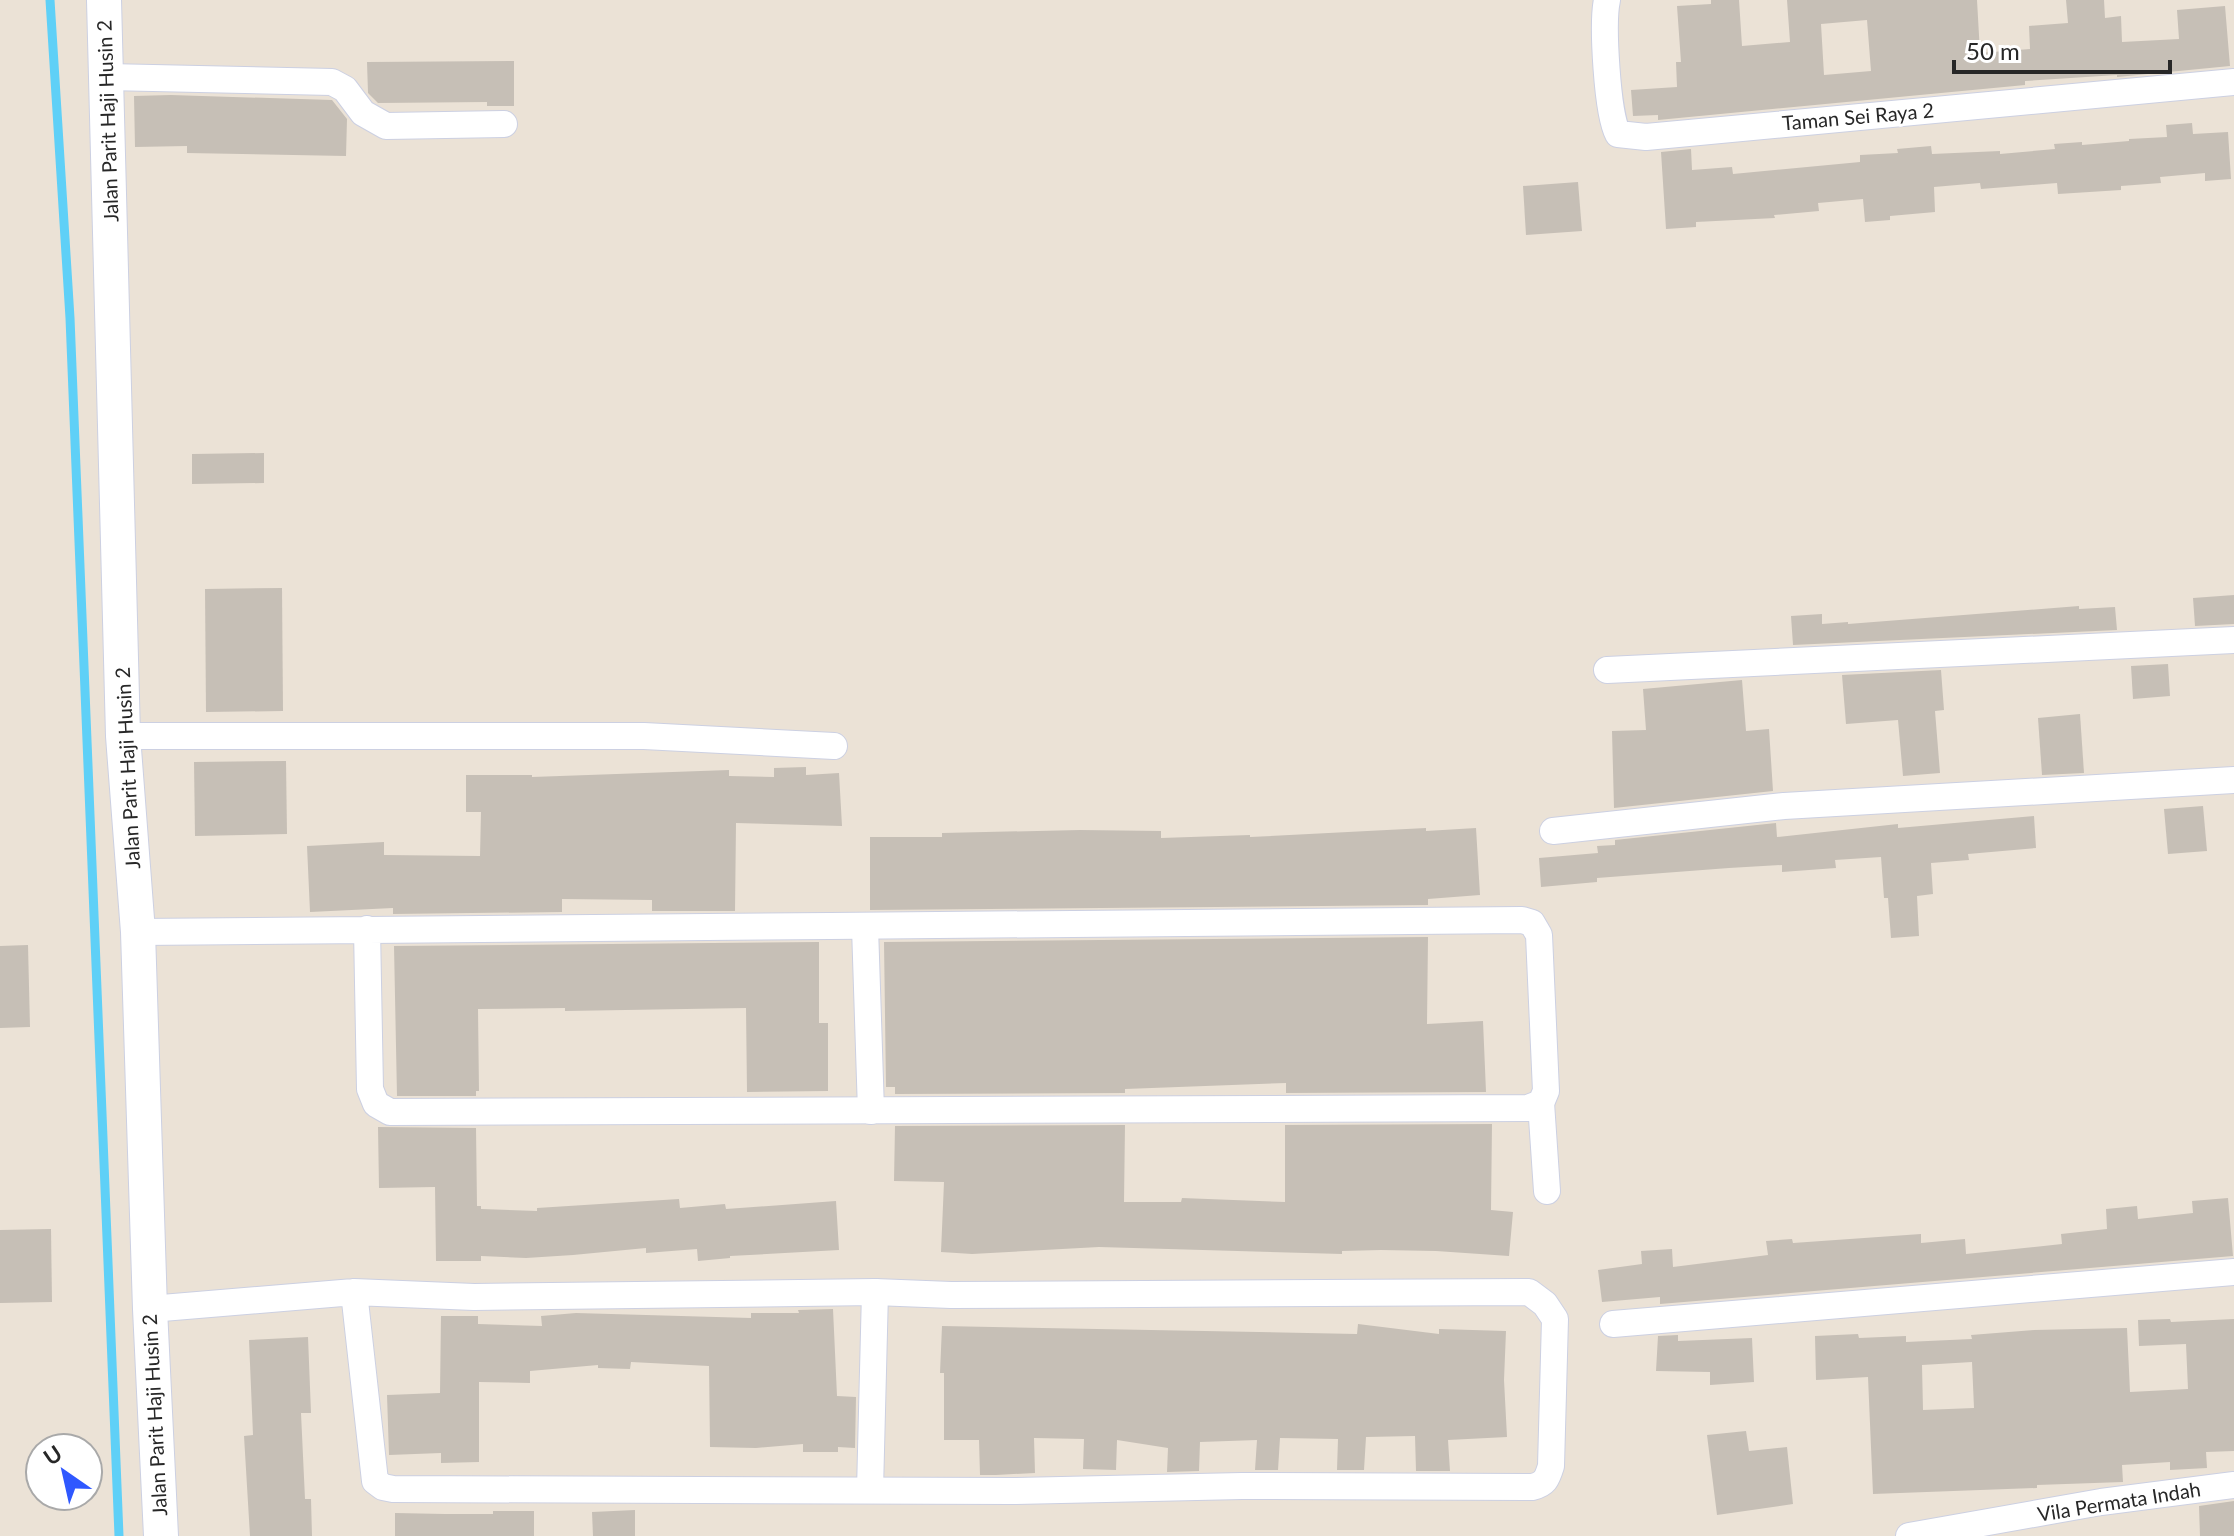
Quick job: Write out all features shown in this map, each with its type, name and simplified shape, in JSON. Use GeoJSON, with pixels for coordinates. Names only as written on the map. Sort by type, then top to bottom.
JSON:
{"type":"FeatureCollection","features":[{"type":"Feature","properties":{"kind":"street","name":"Jalan Parit Haji Husin 2"},"geometry":{"type":"LineString","coordinates":[[104,0],[123,736],[138,932],[161,1536]]}},
{"type":"Feature","properties":{"kind":"street","name":"Taman Sei Raya 2"},"geometry":{"type":"LineString","coordinates":[[1607,0],[1603,15],[1611,100],[1618,134],[1646,137],[2234,82]]}},
{"type":"Feature","properties":{"kind":"street"},"geometry":{"type":"LineString","coordinates":[[107,77],[332,82],[345,89],[363,113],[386,126],[504,124]]}},
{"type":"Feature","properties":{"kind":"street"},"geometry":{"type":"LineString","coordinates":[[1607,670],[2234,640]]}},
{"type":"Feature","properties":{"kind":"street"},"geometry":{"type":"LineString","coordinates":[[123,736],[644,736],[834,746]]}},
{"type":"Feature","properties":{"kind":"street"},"geometry":{"type":"LineString","coordinates":[[1553,831],[1784,806],[2234,780]]}},
{"type":"Feature","properties":{"kind":"street"},"geometry":{"type":"LineString","coordinates":[[138,932],[1522,920],[1532,923],[1539,935],[1546,1091],[1541,1103],[1547,1191]]}},
{"type":"Feature","properties":{"kind":"street"},"geometry":{"type":"LineString","coordinates":[[865,927],[871,1111]]}},
{"type":"Feature","properties":{"kind":"street"},"geometry":{"type":"LineString","coordinates":[[367,929],[370,1089],[376,1104],[390,1112],[1528,1108],[1541,1103]]}},
{"type":"Feature","properties":{"kind":"street"},"geometry":{"type":"LineString","coordinates":[[1613,1324],[2234,1272]]}},
{"type":"Feature","properties":{"kind":"street"},"geometry":{"type":"LineString","coordinates":[[150,1309],[354,1292],[474,1297],[875,1292],[951,1295],[1529,1292],[1545,1304],[1555,1319],[1551,1466],[1547,1479],[1541,1485],[1532,1487],[1242,1486],[1014,1491],[383,1487],[375,1481],[354,1292]]}},
{"type":"Feature","properties":{"kind":"street"},"geometry":{"type":"LineString","coordinates":[[870,1490],[875,1292]]}},
{"type":"Feature","properties":{"kind":"street","name":"Vila Permata Indah"},"geometry":{"type":"LineString","coordinates":[[1909,1536],[2101,1502],[2234,1485]]}},
{"type":"Feature","properties":{"kind":"building"},"geometry":{"type":"Polygon","coordinates":[[[1711,0],[1739,0],[1742,46],[1790,42],[1787,0],[1977,0],[1980,53],[2030,49],[2029,26],[2068,23],[2066,0],[2104,0],[2105,18],[2121,16],[2122,42],[2179,39],[2177,10],[2225,6],[2230,66],[2117,77],[2025,81],[2025,85],[1658,120],[1658,115],[1633,116],[1631,90],[1677,87],[1676,62],[1681,62],[1677,6],[1711,4],[1711,0]],[[1867,20],[1821,24],[1824,75],[1871,71],[1867,20]]]}},
{"type":"Feature","properties":{"kind":"building"},"geometry":{"type":"Polygon","coordinates":[[[514,61],[514,106],[487,106],[487,102],[378,103],[368,93],[367,62],[514,61]]]}},
{"type":"Feature","properties":{"kind":"building"},"geometry":{"type":"Polygon","coordinates":[[[134,96],[332,100],[347,119],[346,156],[187,153],[187,146],[135,147],[134,96]]]}},
{"type":"Feature","properties":{"kind":"building"},"geometry":{"type":"Polygon","coordinates":[[[2192,123],[2193,134],[2228,132],[2231,179],[2205,181],[2205,173],[2160,177],[2161,183],[2121,186],[2121,190],[2058,194],[2057,183],[1981,189],[1980,183],[1934,187],[1935,212],[1890,216],[1890,220],[1865,222],[1863,199],[1818,203],[1819,211],[1774,215],[1775,218],[1696,222],[1696,227],[1666,229],[1661,152],[1691,149],[1692,170],[1732,167],[1733,174],[1860,162],[1860,155],[1898,153],[1897,149],[1931,146],[1932,154],[2000,151],[2000,154],[2055,149],[2054,144],[2082,142],[2082,145],[2167,137],[2166,125],[2192,123]]]}},
{"type":"Feature","properties":{"kind":"building"},"geometry":{"type":"Polygon","coordinates":[[[1578,182],[1582,231],[1526,235],[1523,186],[1578,182]]]}},
{"type":"Feature","properties":{"kind":"building"},"geometry":{"type":"Polygon","coordinates":[[[264,453],[264,483],[192,484],[192,454],[264,453]]]}},
{"type":"Feature","properties":{"kind":"building"},"geometry":{"type":"Polygon","coordinates":[[[282,588],[283,711],[206,712],[205,589],[282,588]]]}},
{"type":"Feature","properties":{"kind":"building"},"geometry":{"type":"Polygon","coordinates":[[[2234,595],[2234,624],[2195,626],[2193,598],[2234,595]]]}},
{"type":"Feature","properties":{"kind":"building"},"geometry":{"type":"Polygon","coordinates":[[[2079,606],[2079,609],[2115,607],[2117,630],[1793,645],[1791,616],[1822,614],[1822,624],[1848,624],[2079,606]]]}},
{"type":"Feature","properties":{"kind":"building"},"geometry":{"type":"Polygon","coordinates":[[[2168,664],[2170,696],[2133,699],[2131,666],[2168,664]]]}},
{"type":"Feature","properties":{"kind":"building"},"geometry":{"type":"Polygon","coordinates":[[[1941,670],[1944,710],[1935,711],[1940,773],[1903,776],[1898,720],[1846,724],[1842,675],[1941,670]]]}},
{"type":"Feature","properties":{"kind":"building"},"geometry":{"type":"Polygon","coordinates":[[[1742,680],[1746,731],[1769,729],[1773,791],[1614,808],[1612,731],[1646,730],[1643,689],[1742,680]]]}},
{"type":"Feature","properties":{"kind":"building"},"geometry":{"type":"Polygon","coordinates":[[[2080,714],[2084,773],[2042,775],[2038,718],[2080,714]]]}},
{"type":"Feature","properties":{"kind":"building"},"geometry":{"type":"Polygon","coordinates":[[[286,761],[287,834],[195,836],[194,762],[286,761]]]}},
{"type":"Feature","properties":{"kind":"building"},"geometry":{"type":"Polygon","coordinates":[[[806,767],[806,775],[839,773],[842,826],[736,823],[735,911],[652,911],[652,900],[562,899],[562,912],[393,914],[393,908],[310,912],[307,846],[384,842],[384,855],[480,856],[481,812],[466,812],[466,775],[532,777],[729,770],[729,776],[774,777],[774,768],[806,767]]]}},
{"type":"Feature","properties":{"kind":"building"},"geometry":{"type":"Polygon","coordinates":[[[2203,806],[2207,851],[2168,854],[2164,809],[2203,806]]]}},
{"type":"Feature","properties":{"kind":"building"},"geometry":{"type":"Polygon","coordinates":[[[2034,816],[2036,848],[1968,854],[1969,860],[1931,863],[1933,894],[1917,896],[1919,936],[1891,938],[1881,857],[1835,860],[1836,868],[1782,872],[1782,865],[1729,868],[1597,878],[1597,882],[1541,887],[1539,858],[1598,853],[1597,846],[1615,845],[1615,840],[1776,823],[1777,837],[1898,824],[1898,828],[2034,816]]]}},
{"type":"Feature","properties":{"kind":"building"},"geometry":{"type":"Polygon","coordinates":[[[1426,828],[1426,831],[1476,828],[1480,895],[1428,899],[1428,905],[870,910],[870,837],[1080,830],[1161,831],[1161,838],[1250,837],[1426,828]]]}},
{"type":"Feature","properties":{"kind":"building"},"geometry":{"type":"Polygon","coordinates":[[[1428,937],[1427,1024],[1483,1021],[1486,1092],[1286,1093],[1286,1083],[1125,1089],[1125,1093],[895,1094],[895,1087],[886,1087],[884,942],[1428,937]]]}},
{"type":"Feature","properties":{"kind":"building"},"geometry":{"type":"Polygon","coordinates":[[[819,942],[819,1023],[828,1023],[828,1091],[747,1092],[746,1008],[478,1009],[479,1091],[476,1091],[476,1096],[397,1096],[394,946],[819,942]]]}},
{"type":"Feature","properties":{"kind":"building"},"geometry":{"type":"Polygon","coordinates":[[[28,945],[30,1027],[0,1028],[0,946],[28,945]]]}},
{"type":"Feature","properties":{"kind":"building"},"geometry":{"type":"Polygon","coordinates":[[[1492,1124],[1491,1210],[1513,1212],[1509,1256],[1436,1251],[1342,1251],[1342,1254],[1099,1247],[972,1254],[941,1252],[944,1182],[894,1181],[895,1126],[1125,1125],[1124,1202],[1181,1202],[1182,1198],[1285,1202],[1285,1125],[1492,1124]]]}},
{"type":"Feature","properties":{"kind":"building"},"geometry":{"type":"Polygon","coordinates":[[[378,1127],[476,1128],[477,1206],[481,1209],[537,1211],[537,1208],[679,1199],[680,1208],[725,1204],[726,1209],[836,1201],[839,1250],[730,1256],[698,1261],[697,1249],[646,1253],[646,1248],[526,1258],[481,1256],[481,1261],[436,1261],[435,1187],[379,1188],[378,1127]]]}},
{"type":"Feature","properties":{"kind":"building"},"geometry":{"type":"Polygon","coordinates":[[[2228,1198],[2233,1256],[1660,1304],[1660,1297],[1602,1302],[1598,1270],[1642,1264],[1641,1251],[1672,1249],[1673,1267],[1768,1255],[1766,1241],[1792,1239],[1793,1243],[1921,1234],[1921,1243],[1965,1239],[1966,1254],[2062,1244],[2061,1234],[2107,1229],[2106,1209],[2137,1206],[2138,1219],[2193,1213],[2192,1201],[2228,1198]]]}},
{"type":"Feature","properties":{"kind":"building"},"geometry":{"type":"Polygon","coordinates":[[[51,1229],[52,1302],[0,1303],[0,1230],[51,1229]]]}},
{"type":"Feature","properties":{"kind":"building"},"geometry":{"type":"Polygon","coordinates":[[[833,1309],[837,1396],[856,1397],[855,1448],[838,1447],[838,1452],[803,1452],[803,1444],[756,1448],[710,1447],[709,1366],[631,1362],[630,1369],[598,1368],[598,1365],[530,1371],[530,1383],[479,1382],[479,1462],[441,1463],[441,1453],[389,1455],[387,1395],[440,1393],[441,1316],[478,1316],[478,1324],[542,1326],[541,1316],[576,1313],[751,1318],[751,1313],[833,1309]]]}},
{"type":"Feature","properties":{"kind":"building"},"geometry":{"type":"Polygon","coordinates":[[[2234,1319],[2234,1451],[2206,1452],[2207,1468],[2170,1470],[2170,1462],[2122,1465],[2123,1482],[1873,1494],[1868,1377],[1816,1380],[1815,1336],[1906,1336],[1906,1342],[1972,1339],[1971,1335],[2034,1330],[2127,1328],[2130,1392],[2188,1389],[2186,1344],[2139,1346],[2138,1320],[2234,1319]],[[1972,1362],[1922,1365],[1923,1410],[1974,1408],[1972,1362]]]}},
{"type":"Feature","properties":{"kind":"building"},"geometry":{"type":"Polygon","coordinates":[[[1358,1324],[1439,1334],[1439,1329],[1506,1331],[1504,1380],[1507,1437],[1448,1440],[1450,1471],[1416,1471],[1415,1436],[1366,1437],[1364,1470],[1337,1470],[1338,1439],[1280,1438],[1278,1470],[1255,1470],[1257,1440],[1200,1442],[1199,1471],[1167,1472],[1168,1448],[1117,1440],[1116,1470],[1083,1469],[1084,1439],[1034,1438],[1035,1473],[996,1475],[980,1475],[979,1440],[944,1440],[944,1373],[940,1373],[942,1326],[1357,1334],[1358,1324]]]}},
{"type":"Feature","properties":{"kind":"building"},"geometry":{"type":"Polygon","coordinates":[[[1678,1335],[1678,1341],[1752,1338],[1754,1382],[1710,1385],[1710,1372],[1656,1371],[1658,1336],[1678,1335]]]}},
{"type":"Feature","properties":{"kind":"building"},"geometry":{"type":"Polygon","coordinates":[[[308,1337],[311,1413],[301,1413],[305,1499],[311,1499],[312,1536],[250,1536],[244,1436],[253,1435],[249,1340],[308,1337]]]}},
{"type":"Feature","properties":{"kind":"building"},"geometry":{"type":"Polygon","coordinates":[[[1746,1431],[1749,1451],[1787,1447],[1793,1504],[1717,1515],[1707,1435],[1746,1431]]]}},
{"type":"Feature","properties":{"kind":"building"},"geometry":{"type":"Polygon","coordinates":[[[2234,1501],[2234,1536],[2200,1536],[2199,1506],[2234,1501]]]}},
{"type":"Feature","properties":{"kind":"building"},"geometry":{"type":"Polygon","coordinates":[[[635,1510],[635,1536],[593,1536],[592,1512],[635,1510]]]}},
{"type":"Feature","properties":{"kind":"building"},"geometry":{"type":"Polygon","coordinates":[[[493,1511],[534,1511],[534,1536],[395,1536],[395,1513],[493,1514],[493,1511]]]}},
{"type":"Feature","properties":{"kind":"waterway"},"geometry":{"type":"LineString","coordinates":[[50,0],[70,318],[119,1536]]}}]}
